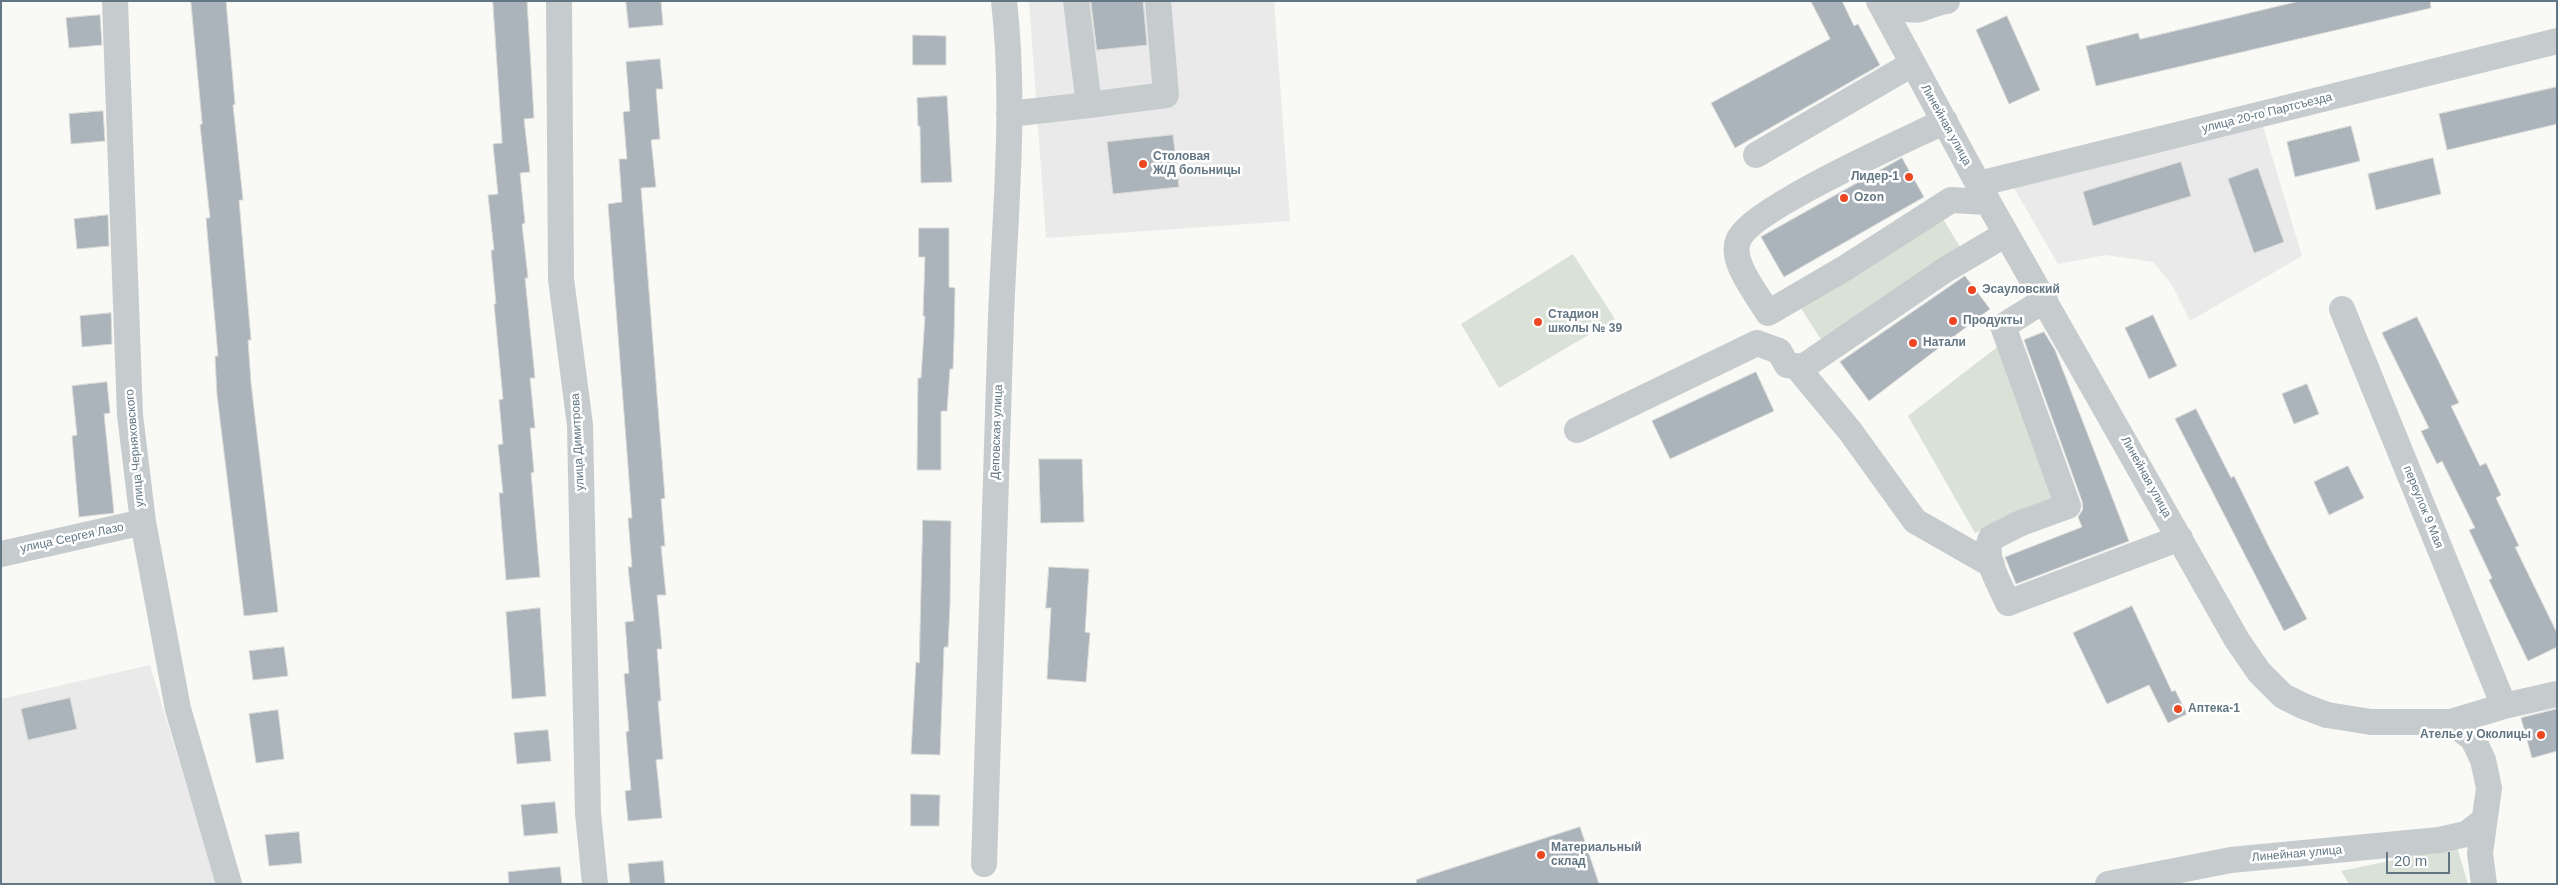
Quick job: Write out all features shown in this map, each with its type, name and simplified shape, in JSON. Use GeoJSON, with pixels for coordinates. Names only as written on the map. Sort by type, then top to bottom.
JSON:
{"type":"FeatureCollection","features":[{"type":"Feature","properties":{"kind":"street","name":"улица Черняховского"},"geometry":{"type":"LineString","coordinates":[[115,1],[130,415],[143,522],[178,709],[229,884]]}},
{"type":"Feature","properties":{"kind":"street","name":"улица Димитрова"},"geometry":{"type":"LineString","coordinates":[[559,1],[562,279],[580,425],[588,814],[595,884]]}},
{"type":"Feature","properties":{"kind":"street","name":"Деповская улица"},"geometry":{"type":"LineString","coordinates":[[984,864],[1001,318],[1010,114],[1008,37],[1004,1]]}},
{"type":"Feature","properties":{"kind":"street"},"geometry":{"type":"LineString","coordinates":[[1076,1],[1088,105]]}},
{"type":"Feature","properties":{"kind":"street"},"geometry":{"type":"LineString","coordinates":[[1010,114],[1166,95],[1158,1]]}},
{"type":"Feature","properties":{"kind":"street","name":"Линейная улица"},"geometry":{"type":"LineString","coordinates":[[1879,1],[2006,234],[2237,640],[2259,672],[2283,696],[2328,715],[2362,720],[2407,723],[2451,722],[2504,706],[2557,694]]}},
{"type":"Feature","properties":{"kind":"street"},"geometry":{"type":"LineString","coordinates":[[1884,1],[1901,8],[1918,10],[1937,2],[1947,1]]}},
{"type":"Feature","properties":{"kind":"street","name":"улица 20-го Партсъезда"},"geometry":{"type":"LineString","coordinates":[[1945,122],[1794,196],[1747,228],[1738,241],[1736,259],[1768,313],[1845,268],[1951,200],[2557,41]]}},
{"type":"Feature","properties":{"kind":"street"},"geometry":{"type":"LineString","coordinates":[[1756,155],[1912,64]]}},
{"type":"Feature","properties":{"kind":"street"},"geometry":{"type":"LineString","coordinates":[[1577,430],[1756,343],[1779,351],[1787,365],[1803,367],[1945,270],[2006,234]]}},
{"type":"Feature","properties":{"kind":"street"},"geometry":{"type":"LineString","coordinates":[[2045,300],[2003,326],[2068,506],[2021,523],[1991,538],[1988,550],[1992,565],[2008,603],[2180,538]]}},
{"type":"Feature","properties":{"kind":"street","name":"переулок 9 Мая"},"geometry":{"type":"LineString","coordinates":[[2342,308],[2504,706]]}},
{"type":"Feature","properties":{"kind":"street"},"geometry":{"type":"LineString","coordinates":[[1796,366],[1850,431],[1915,521],[1992,565]]}},
{"type":"Feature","properties":{"kind":"street","name":"улица Сергея Лазо"},"geometry":{"type":"LineString","coordinates":[[1,554],[143,522]]}},
{"type":"Feature","properties":{"kind":"street"},"geometry":{"type":"LineString","coordinates":[[2451,722],[2474,739],[2484,760],[2489,788],[2480,853],[2484,884]]}},
{"type":"Feature","properties":{"kind":"street","name":"Линейная улица"},"geometry":{"type":"LineString","coordinates":[[2108,884],[2231,860],[2440,840],[2466,834],[2483,821]]}},
{"type":"Feature","properties":{"kind":"shaded area"},"geometry":{"type":"Polygon","coordinates":[[[1029,1],[1274,1],[1290,221],[1046,238],[1029,1]]]}},
{"type":"Feature","properties":{"kind":"shaded area"},"geometry":{"type":"Polygon","coordinates":[[[2262,123],[2302,256],[2190,321],[2172,285],[2153,262],[2106,255],[2058,264],[2014,188],[2262,123]]]}},
{"type":"Feature","properties":{"kind":"shaded area"},"geometry":{"type":"Polygon","coordinates":[[[1938,211],[1964,253],[1824,344],[1797,302],[1938,211]]]}},
{"type":"Feature","properties":{"kind":"shaded area","name":"Стадион школы № 39"},"geometry":{"type":"Polygon","coordinates":[[[1573,254],[1615,319],[1499,388],[1461,324],[1573,254]]]}},
{"type":"Feature","properties":{"kind":"shaded area"},"geometry":{"type":"Polygon","coordinates":[[[2001,344],[2056,498],[1975,533],[1908,416],[2001,344]]]}},
{"type":"Feature","properties":{"kind":"shaded area"},"geometry":{"type":"Polygon","coordinates":[[[150,665],[216,884],[1,884],[1,699],[150,665]]]}},
{"type":"Feature","properties":{"kind":"shaded area"},"geometry":{"type":"Polygon","coordinates":[[[2457,847],[2468,884],[2349,884],[2341,871],[2457,847]]]}},
{"type":"Feature","properties":{"kind":"building"},"geometry":{"type":"Polygon","coordinates":[[[191,1],[226,1],[235,104],[233,105],[243,200],[239,200],[251,340],[248,340],[251,383],[278,612],[244,616],[217,395],[215,356],[218,356],[206,218],[210,218],[200,125],[202,124],[191,1]]]}},
{"type":"Feature","properties":{"kind":"building"},"geometry":{"type":"Polygon","coordinates":[[[493,1],[527,1],[534,118],[524,119],[530,172],[520,173],[525,223],[522,224],[528,278],[525,278],[535,378],[530,378],[535,428],[530,428],[534,472],[531,473],[540,577],[506,580],[499,493],[503,493],[498,445],[503,444],[499,400],[503,399],[494,304],[496,304],[491,250],[494,250],[488,195],[498,194],[493,144],[502,143],[493,1]]]}},
{"type":"Feature","properties":{"kind":"building"},"geometry":{"type":"Polygon","coordinates":[[[626,1],[661,1],[663,25],[629,28],[626,1]]]}},
{"type":"Feature","properties":{"kind":"building"},"geometry":{"type":"Polygon","coordinates":[[[1091,1],[1143,1],[1147,45],[1097,50],[1091,1]]]}},
{"type":"Feature","properties":{"kind":"building"},"geometry":{"type":"Polygon","coordinates":[[[1811,1],[1842,1],[1854,26],[1858,24],[1880,65],[1735,148],[1711,103],[1830,39],[1811,1]]]}},
{"type":"Feature","properties":{"kind":"building"},"geometry":{"type":"Polygon","coordinates":[[[2300,1],[2430,1],[2431,8],[2096,86],[2086,46],[2138,33],[2140,39],[2300,1]]]}},
{"type":"Feature","properties":{"kind":"building"},"geometry":{"type":"Polygon","coordinates":[[[100,15],[102,45],[69,48],[66,18],[100,15]]]}},
{"type":"Feature","properties":{"kind":"building"},"geometry":{"type":"Polygon","coordinates":[[[2007,16],[2040,90],[2009,104],[1976,30],[2007,16]]]}},
{"type":"Feature","properties":{"kind":"building"},"geometry":{"type":"Polygon","coordinates":[[[913,35],[946,36],[946,65],[913,65],[913,35]]]}},
{"type":"Feature","properties":{"kind":"building"},"geometry":{"type":"Polygon","coordinates":[[[660,59],[663,89],[656,89],[660,139],[651,140],[656,187],[641,188],[665,498],[661,499],[665,546],[661,546],[666,595],[657,595],[662,649],[657,649],[661,701],[658,701],[663,759],[656,760],[662,818],[628,821],[625,791],[631,790],[626,732],[629,731],[624,674],[629,673],[625,622],[634,621],[628,567],[632,567],[628,518],[632,518],[608,204],[622,202],[619,159],[627,159],[623,112],[630,111],[626,62],[660,59]]]}},
{"type":"Feature","properties":{"kind":"building"},"geometry":{"type":"Polygon","coordinates":[[[2557,87],[2557,124],[2447,150],[2439,114],[2557,87]]]}},
{"type":"Feature","properties":{"kind":"building"},"geometry":{"type":"Polygon","coordinates":[[[947,96],[952,182],[921,183],[920,126],[918,126],[917,98],[947,96]]]}},
{"type":"Feature","properties":{"kind":"building"},"geometry":{"type":"Polygon","coordinates":[[[103,111],[105,141],[71,144],[69,114],[103,111]]]}},
{"type":"Feature","properties":{"kind":"building"},"geometry":{"type":"Polygon","coordinates":[[[2351,126],[2360,161],[2295,177],[2287,142],[2351,126]]]}},
{"type":"Feature","properties":{"kind":"building","name":"Столовая Ж/Д больницы"},"geometry":{"type":"Polygon","coordinates":[[[1173,135],[1179,187],[1113,194],[1107,142],[1173,135]]]}},
{"type":"Feature","properties":{"kind":"building"},"geometry":{"type":"Polygon","coordinates":[[[1902,158],[1924,197],[1784,277],[1761,237],[1902,158]]]}},
{"type":"Feature","properties":{"kind":"building"},"geometry":{"type":"Polygon","coordinates":[[[2433,158],[2441,194],[2376,210],[2368,174],[2433,158]]]}},
{"type":"Feature","properties":{"kind":"building"},"geometry":{"type":"Polygon","coordinates":[[[2181,162],[2191,196],[2093,226],[2083,192],[2181,162]]]}},
{"type":"Feature","properties":{"kind":"building"},"geometry":{"type":"Polygon","coordinates":[[[2258,168],[2284,242],[2254,253],[2228,179],[2258,168]]]}},
{"type":"Feature","properties":{"kind":"building"},"geometry":{"type":"Polygon","coordinates":[[[108,215],[109,246],[77,249],[74,219],[108,215]]]}},
{"type":"Feature","properties":{"kind":"building"},"geometry":{"type":"Polygon","coordinates":[[[919,228],[949,228],[949,287],[955,288],[953,369],[950,369],[947,411],[941,411],[941,470],[917,470],[918,378],[921,378],[925,316],[923,316],[925,257],[919,257],[919,228]]]}},
{"type":"Feature","properties":{"kind":"building"},"geometry":{"type":"Polygon","coordinates":[[[1965,276],[1990,309],[1869,401],[1840,362],[1965,276]]]}},
{"type":"Feature","properties":{"kind":"building"},"geometry":{"type":"Polygon","coordinates":[[[111,313],[112,344],[82,347],[80,316],[111,313]]]}},
{"type":"Feature","properties":{"kind":"building"},"geometry":{"type":"Polygon","coordinates":[[[2153,315],[2177,366],[2149,379],[2125,328],[2153,315]]]}},
{"type":"Feature","properties":{"kind":"building"},"geometry":{"type":"Polygon","coordinates":[[[2417,317],[2459,403],[2451,406],[2480,466],[2486,463],[2501,495],[2496,498],[2519,546],[2515,547],[2557,633],[2557,647],[2528,661],[2489,580],[2492,578],[2469,530],[2475,528],[2442,461],[2437,464],[2421,431],[2429,428],[2382,333],[2417,317]]]}},
{"type":"Feature","properties":{"kind":"building"},"geometry":{"type":"Polygon","coordinates":[[[2044,332],[2055,350],[2129,541],[2016,584],[2005,557],[2082,527],[2078,517],[2083,509],[2082,501],[2024,340],[2044,332]]]}},
{"type":"Feature","properties":{"kind":"building"},"geometry":{"type":"Polygon","coordinates":[[[1756,372],[1774,411],[1670,459],[1652,421],[1756,372]]]}},
{"type":"Feature","properties":{"kind":"building"},"geometry":{"type":"Polygon","coordinates":[[[107,382],[110,413],[104,414],[114,513],[79,517],[72,436],[77,435],[72,386],[107,382]]]}},
{"type":"Feature","properties":{"kind":"building"},"geometry":{"type":"Polygon","coordinates":[[[2307,384],[2319,414],[2294,424],[2282,394],[2307,384]]]}},
{"type":"Feature","properties":{"kind":"building"},"geometry":{"type":"Polygon","coordinates":[[[2196,409],[2231,478],[2234,476],[2307,619],[2284,631],[2175,419],[2196,409]]]}},
{"type":"Feature","properties":{"kind":"building"},"geometry":{"type":"Polygon","coordinates":[[[1039,459],[1082,459],[1084,522],[1041,523],[1039,459]]]}},
{"type":"Feature","properties":{"kind":"building"},"geometry":{"type":"Polygon","coordinates":[[[2348,466],[2364,498],[2329,515],[2314,482],[2348,466]]]}},
{"type":"Feature","properties":{"kind":"building"},"geometry":{"type":"Polygon","coordinates":[[[923,520],[951,521],[950,605],[948,647],[944,647],[940,755],[911,754],[916,662],[919,663],[923,520]]]}},
{"type":"Feature","properties":{"kind":"building"},"geometry":{"type":"Polygon","coordinates":[[[1049,567],[1089,569],[1085,632],[1090,633],[1086,682],[1047,679],[1051,608],[1046,608],[1049,567]]]}},
{"type":"Feature","properties":{"kind":"building"},"geometry":{"type":"Polygon","coordinates":[[[2132,606],[2172,692],[2175,690],[2187,714],[2168,723],[2149,685],[2107,704],[2073,633],[2132,606]]]}},
{"type":"Feature","properties":{"kind":"building"},"geometry":{"type":"Polygon","coordinates":[[[540,608],[546,696],[512,699],[506,612],[540,608]]]}},
{"type":"Feature","properties":{"kind":"building"},"geometry":{"type":"Polygon","coordinates":[[[284,647],[288,676],[253,680],[249,651],[284,647]]]}},
{"type":"Feature","properties":{"kind":"building"},"geometry":{"type":"Polygon","coordinates":[[[70,698],[77,729],[28,740],[21,709],[70,698]]]}},
{"type":"Feature","properties":{"kind":"building","name":"Ателье у Околицы"},"geometry":{"type":"Polygon","coordinates":[[[2557,709],[2557,751],[2532,758],[2521,718],[2557,709]]]}},
{"type":"Feature","properties":{"kind":"building"},"geometry":{"type":"Polygon","coordinates":[[[278,710],[284,759],[256,763],[249,714],[278,710]]]}},
{"type":"Feature","properties":{"kind":"building"},"geometry":{"type":"Polygon","coordinates":[[[548,730],[551,761],[517,764],[514,733],[548,730]]]}},
{"type":"Feature","properties":{"kind":"building"},"geometry":{"type":"Polygon","coordinates":[[[911,794],[940,795],[939,826],[911,826],[911,794]]]}},
{"type":"Feature","properties":{"kind":"building"},"geometry":{"type":"Polygon","coordinates":[[[555,802],[558,833],[524,836],[521,805],[555,802]]]}},
{"type":"Feature","properties":{"kind":"building","name":"Материальный склад"},"geometry":{"type":"Polygon","coordinates":[[[1580,827],[1599,884],[1417,884],[1416,880],[1580,827]]]}},
{"type":"Feature","properties":{"kind":"building"},"geometry":{"type":"Polygon","coordinates":[[[299,832],[302,863],[269,866],[265,835],[299,832]]]}},
{"type":"Feature","properties":{"kind":"building"},"geometry":{"type":"Polygon","coordinates":[[[663,861],[665,884],[630,884],[628,864],[663,861]]]}},
{"type":"Feature","properties":{"kind":"building"},"geometry":{"type":"Polygon","coordinates":[[[560,867],[562,884],[509,884],[508,872],[560,867]]]}},
{"type":"Feature","properties":{"kind":"place","name":"Столовая Ж/Д больницы"},"geometry":{"type":"Point","coordinates":[1143,164]}},
{"type":"Feature","properties":{"kind":"place","name":"Лидер-1"},"geometry":{"type":"Point","coordinates":[1909,177]}},
{"type":"Feature","properties":{"kind":"place","name":"Ozon"},"geometry":{"type":"Point","coordinates":[1844,198]}},
{"type":"Feature","properties":{"kind":"place","name":"Эсауловский"},"geometry":{"type":"Point","coordinates":[1972,290]}},
{"type":"Feature","properties":{"kind":"place","name":"Продукты"},"geometry":{"type":"Point","coordinates":[1953,321]}},
{"type":"Feature","properties":{"kind":"place","name":"Стадион школы № 39"},"geometry":{"type":"Point","coordinates":[1538,322]}},
{"type":"Feature","properties":{"kind":"place","name":"Натали"},"geometry":{"type":"Point","coordinates":[1913,343]}},
{"type":"Feature","properties":{"kind":"place","name":"Аптека-1"},"geometry":{"type":"Point","coordinates":[2178,709]}},
{"type":"Feature","properties":{"kind":"place","name":"Ателье у Околицы"},"geometry":{"type":"Point","coordinates":[2541,735]}},
{"type":"Feature","properties":{"kind":"place","name":"Материальный склад"},"geometry":{"type":"Point","coordinates":[1541,855]}}]}
